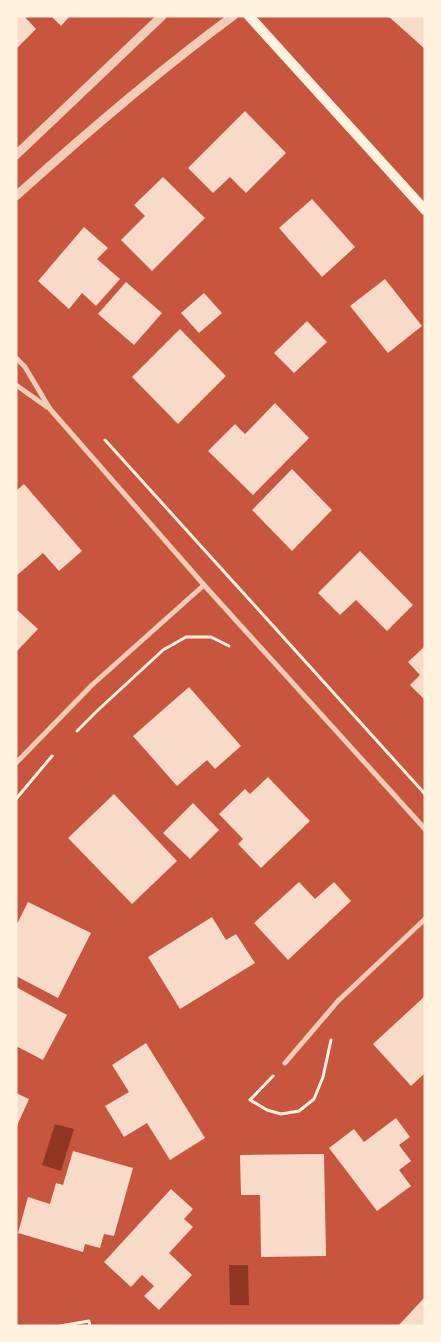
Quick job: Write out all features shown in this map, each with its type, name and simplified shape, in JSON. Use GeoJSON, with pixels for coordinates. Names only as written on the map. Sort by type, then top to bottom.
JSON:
{"type":"FeatureCollection","features":[{"type":"Feature","properties":{"kind":"main road"},"geometry":{"type":"LineString","coordinates":[[249,16],[425,210]]}},
{"type":"Feature","properties":{"kind":"street"},"geometry":{"type":"LineString","coordinates":[[16,155],[162,16]]}},
{"type":"Feature","properties":{"kind":"street"},"geometry":{"type":"LineString","coordinates":[[16,196],[70,147],[188,48],[233,16]]}},
{"type":"Feature","properties":{"kind":"street"},"geometry":{"type":"LineString","coordinates":[[16,358],[25,367],[50,409],[204,585],[425,829]]}},
{"type":"Feature","properties":{"kind":"street"},"geometry":{"type":"LineString","coordinates":[[16,385],[50,409]]}},
{"type":"Feature","properties":{"kind":"street"},"geometry":{"type":"LineString","coordinates":[[16,763],[92,685],[204,585]]}},
{"type":"Feature","properties":{"kind":"street"},"geometry":{"type":"LineString","coordinates":[[285,1063],[338,1001],[425,919]]}},
{"type":"Feature","properties":{"kind":"path"},"geometry":{"type":"LineString","coordinates":[[102,436],[425,794]]}},
{"type":"Feature","properties":{"kind":"path"},"geometry":{"type":"LineString","coordinates":[[71,737],[164,650],[186,637],[211,637],[229,646]]}},
{"type":"Feature","properties":{"kind":"path"},"geometry":{"type":"LineString","coordinates":[[16,799],[52,756]]}},
{"type":"Feature","properties":{"kind":"path"},"geometry":{"type":"LineString","coordinates":[[60,1326],[89,1321],[90,1326]]}},
{"type":"Feature","properties":{"kind":"shaded area"},"geometry":{"type":"Polygon","coordinates":[[[55,1124],[74,1129],[61,1171],[42,1165],[55,1124]]]}},
{"type":"Feature","properties":{"kind":"shaded area"},"geometry":{"type":"Polygon","coordinates":[[[229,1265],[248,1265],[249,1305],[230,1305],[229,1265]]]}},
{"type":"Feature","properties":{"kind":"building"},"geometry":{"type":"Polygon","coordinates":[[[16,16],[24,16],[36,29],[16,49],[16,16]]]}},
{"type":"Feature","properties":{"kind":"building"},"geometry":{"type":"Polygon","coordinates":[[[51,16],[70,16],[61,26],[51,16]]]}},
{"type":"Feature","properties":{"kind":"building"},"geometry":{"type":"Polygon","coordinates":[[[388,16],[425,16],[425,49],[388,16]]]}},
{"type":"Feature","properties":{"kind":"building"},"geometry":{"type":"Polygon","coordinates":[[[245,111],[286,153],[246,193],[230,177],[213,193],[188,168],[245,111]]]}},
{"type":"Feature","properties":{"kind":"building"},"geometry":{"type":"Polygon","coordinates":[[[163,177],[205,218],[152,271],[121,240],[145,216],[134,205],[163,177]]]}},
{"type":"Feature","properties":{"kind":"building"},"geometry":{"type":"Polygon","coordinates":[[[312,199],[355,247],[322,277],[279,228],[312,199]]]}},
{"type":"Feature","properties":{"kind":"building"},"geometry":{"type":"Polygon","coordinates":[[[84,227],[108,248],[97,259],[120,279],[96,306],[82,293],[69,309],[38,281],[84,227]]]}},
{"type":"Feature","properties":{"kind":"building"},"geometry":{"type":"Polygon","coordinates":[[[385,279],[422,326],[388,353],[350,306],[385,279]]]}},
{"type":"Feature","properties":{"kind":"building"},"geometry":{"type":"Polygon","coordinates":[[[126,282],[162,313],[134,345],[98,314],[126,282]]]}},
{"type":"Feature","properties":{"kind":"building"},"geometry":{"type":"Polygon","coordinates":[[[204,293],[222,313],[199,333],[181,313],[204,293]]]}},
{"type":"Feature","properties":{"kind":"building"},"geometry":{"type":"Polygon","coordinates":[[[307,321],[327,342],[294,373],[274,353],[307,321]]]}},
{"type":"Feature","properties":{"kind":"building"},"geometry":{"type":"Polygon","coordinates":[[[180,329],[226,376],[178,424],[132,377],[180,329]]]}},
{"type":"Feature","properties":{"kind":"building"},"geometry":{"type":"Polygon","coordinates":[[[275,403],[309,438],[253,495],[208,451],[235,424],[245,434],[275,403]]]}},
{"type":"Feature","properties":{"kind":"building"},"geometry":{"type":"Polygon","coordinates":[[[292,469],[332,510],[292,551],[252,510],[292,469]]]}},
{"type":"Feature","properties":{"kind":"building"},"geometry":{"type":"Polygon","coordinates":[[[24,484],[82,551],[59,571],[43,553],[16,576],[16,491],[24,484]]]}},
{"type":"Feature","properties":{"kind":"building"},"geometry":{"type":"Polygon","coordinates":[[[360,551],[413,605],[387,631],[356,600],[340,615],[318,593],[360,551]]]}},
{"type":"Feature","properties":{"kind":"building"},"geometry":{"type":"Polygon","coordinates":[[[16,609],[38,629],[16,652],[16,609]]]}},
{"type":"Feature","properties":{"kind":"building"},"geometry":{"type":"Polygon","coordinates":[[[425,646],[425,700],[410,685],[420,675],[408,662],[425,646]]]}},
{"type":"Feature","properties":{"kind":"building"},"geometry":{"type":"Polygon","coordinates":[[[189,687],[241,746],[215,769],[207,760],[177,786],[133,736],[189,687]]]}},
{"type":"Feature","properties":{"kind":"building"},"geometry":{"type":"Polygon","coordinates":[[[268,777],[310,821],[261,868],[238,844],[243,839],[219,814],[245,789],[250,794],[268,777]]]}},
{"type":"Feature","properties":{"kind":"building"},"geometry":{"type":"Polygon","coordinates":[[[114,794],[177,861],[132,904],[68,838],[114,794]]]}},
{"type":"Feature","properties":{"kind":"building"},"geometry":{"type":"Polygon","coordinates":[[[193,803],[219,830],[190,859],[163,833],[193,803]]]}},
{"type":"Feature","properties":{"kind":"building"},"geometry":{"type":"Polygon","coordinates":[[[299,882],[315,899],[334,882],[351,901],[288,960],[254,923],[299,882]]]}},
{"type":"Feature","properties":{"kind":"building"},"geometry":{"type":"Polygon","coordinates":[[[28,902],[91,933],[58,998],[16,976],[16,926],[28,902]]]}},
{"type":"Feature","properties":{"kind":"building"},"geometry":{"type":"Polygon","coordinates":[[[212,917],[226,940],[236,934],[255,963],[180,1009],[148,957],[212,917]]]}},
{"type":"Feature","properties":{"kind":"building"},"geometry":{"type":"Polygon","coordinates":[[[16,987],[67,1015],[43,1060],[16,1046],[16,987]]]}},
{"type":"Feature","properties":{"kind":"building"},"geometry":{"type":"Polygon","coordinates":[[[425,996],[425,1073],[411,1086],[373,1044],[425,996]]]}},
{"type":"Feature","properties":{"kind":"building"},"geometry":{"type":"Polygon","coordinates":[[[146,1043],[205,1138],[170,1160],[147,1123],[124,1137],[105,1106],[129,1092],[112,1065],[146,1043]]]}},
{"type":"Feature","properties":{"kind":"building"},"geometry":{"type":"Polygon","coordinates":[[[16,1093],[29,1099],[16,1128],[16,1093]]]}},
{"type":"Feature","properties":{"kind":"building"},"geometry":{"type":"Polygon","coordinates":[[[396,1118],[410,1137],[399,1145],[411,1161],[399,1170],[411,1186],[377,1211],[329,1148],[354,1129],[364,1142],[396,1118]]]}},
{"type":"Feature","properties":{"kind":"building"},"geometry":{"type":"Polygon","coordinates":[[[73,1151],[133,1168],[114,1236],[104,1234],[100,1248],[85,1244],[83,1252],[18,1233],[28,1197],[50,1204],[56,1183],[63,1185],[73,1151]]]}},
{"type":"Feature","properties":{"kind":"building"},"geometry":{"type":"Polygon","coordinates":[[[324,1154],[326,1256],[261,1257],[260,1195],[241,1195],[240,1155],[324,1154]]]}},
{"type":"Feature","properties":{"kind":"building"},"geometry":{"type":"Polygon","coordinates":[[[171,1189],[193,1209],[184,1219],[193,1227],[169,1253],[192,1275],[159,1310],[144,1296],[154,1286],[142,1275],[131,1287],[104,1262],[171,1189]]]}},
{"type":"Feature","properties":{"kind":"building"},"geometry":{"type":"Polygon","coordinates":[[[425,1297],[425,1326],[398,1326],[425,1297]]]}}]}
